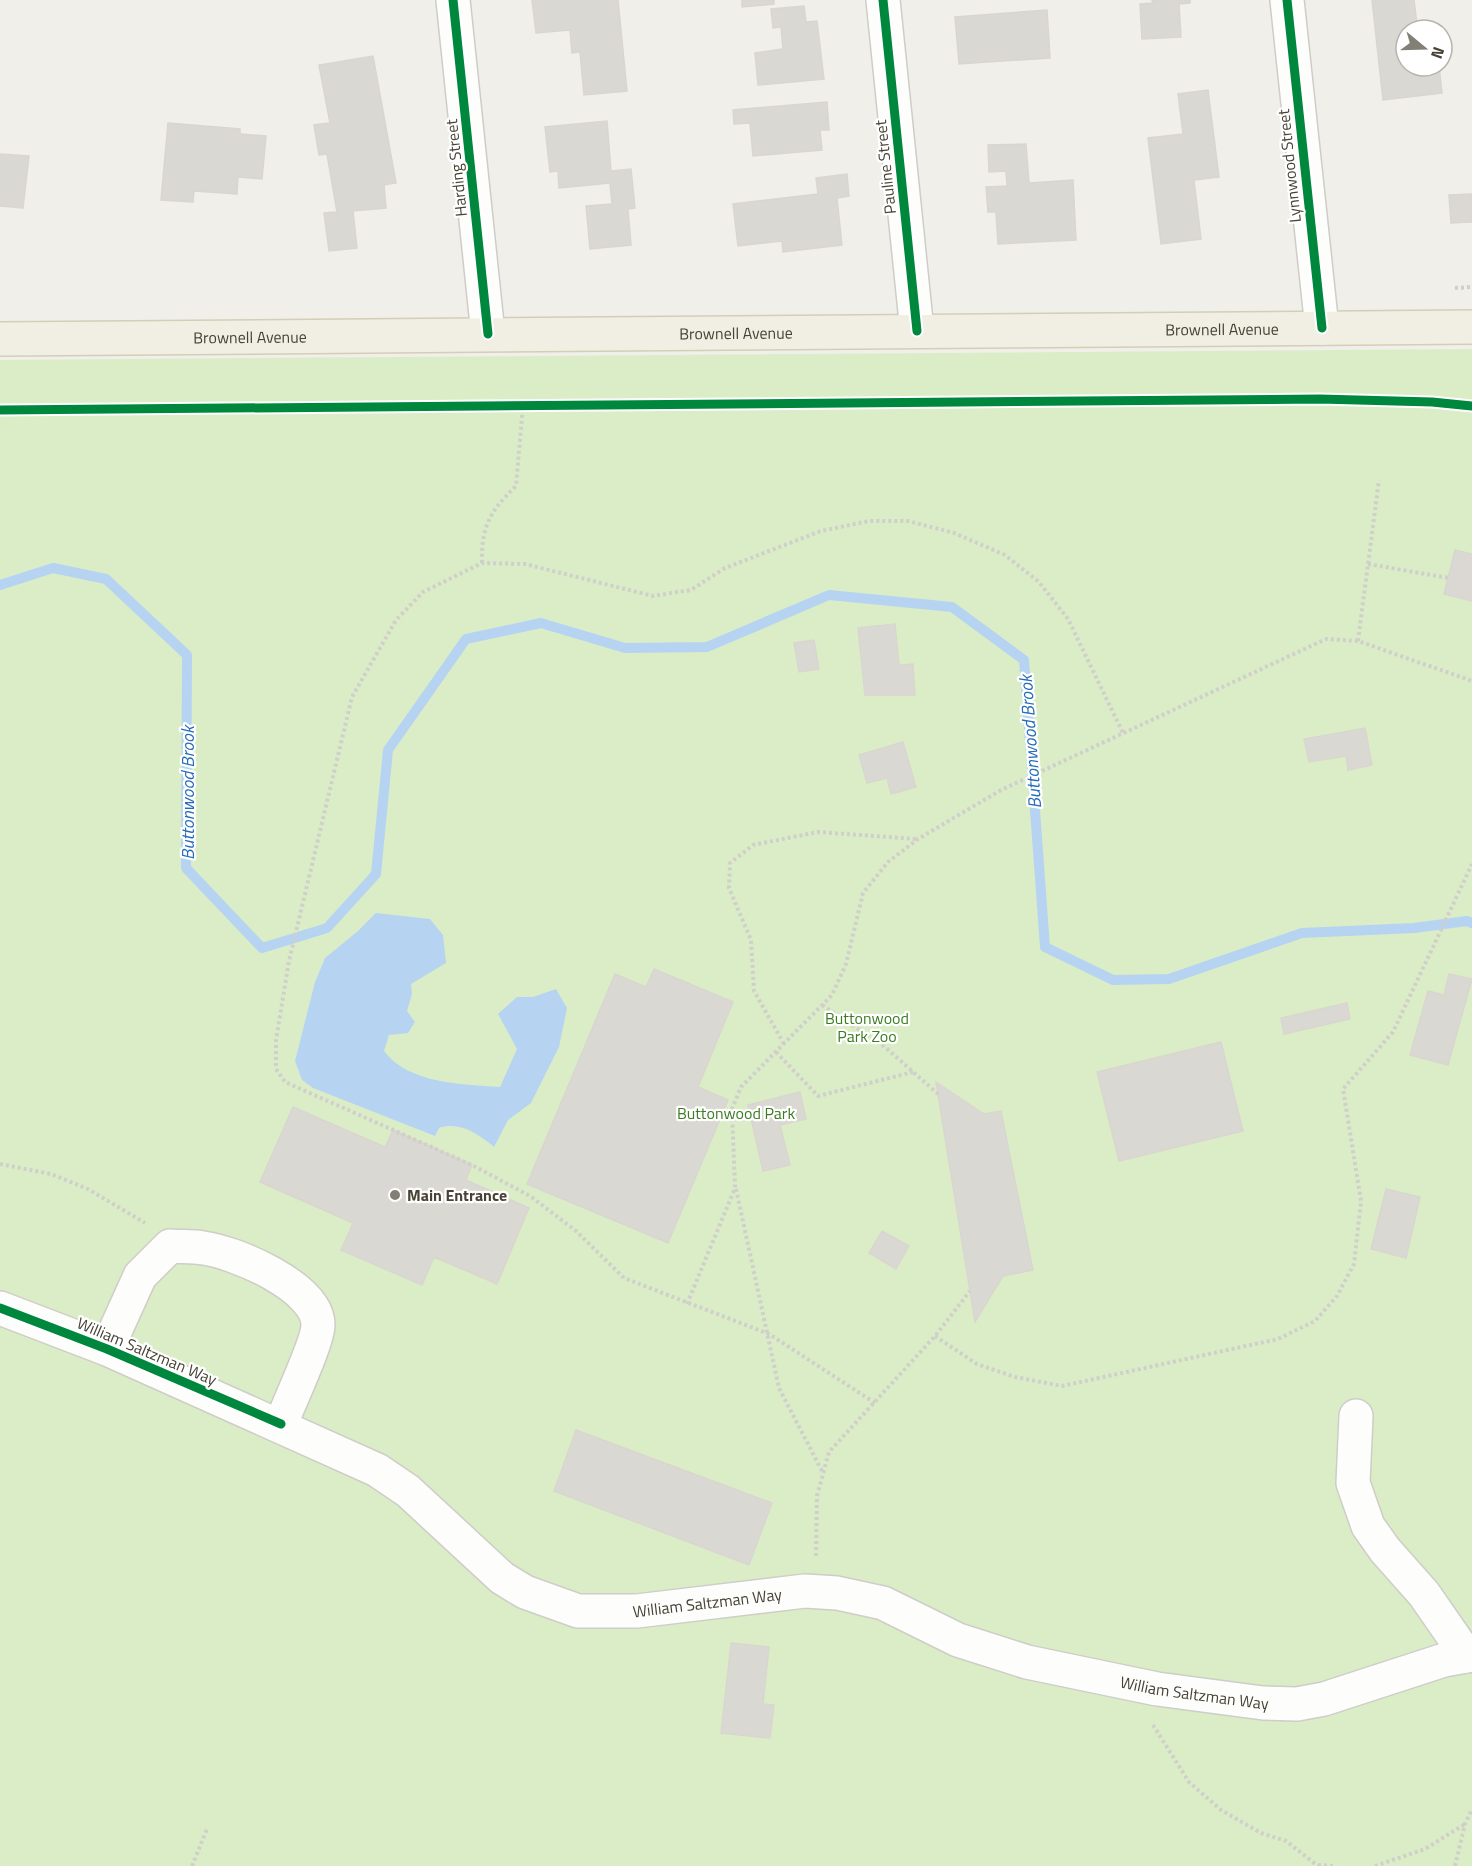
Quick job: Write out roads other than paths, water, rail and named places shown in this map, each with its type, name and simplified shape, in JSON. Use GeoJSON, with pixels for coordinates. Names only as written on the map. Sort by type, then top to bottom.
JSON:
{"type":"FeatureCollection","features":[{"type":"Feature","properties":{"kind":"main road","name":"Brownell Avenue"},"geometry":{"type":"LineString","coordinates":[[0,339],[1472,327]]}},
{"type":"Feature","properties":{"kind":"street","name":"Harding Street"},"geometry":{"type":"LineString","coordinates":[[453,0],[488,334]]}},
{"type":"Feature","properties":{"kind":"street","name":"Pauline Street"},"geometry":{"type":"LineString","coordinates":[[883,0],[917,331]]}},
{"type":"Feature","properties":{"kind":"street","name":"Lynnwood Street"},"geometry":{"type":"LineString","coordinates":[[1287,0],[1322,328]]}},
{"type":"Feature","properties":{"kind":"street"},"geometry":{"type":"LineString","coordinates":[[107,1349],[140,1276],[170,1246],[204,1248],[262,1268],[291,1284],[314,1307],[318,1326],[281,1424]]}},
{"type":"Feature","properties":{"kind":"street","name":"William Saltzman Way"},"geometry":{"type":"LineString","coordinates":[[0,1308],[107,1349],[281,1424],[377,1470],[408,1491],[502,1578],[525,1592],[578,1611],[637,1611],[805,1591],[837,1593],[883,1603],[958,1640],[992,1652],[1067,1671],[1227,1700],[1297,1704],[1333,1697],[1436,1662],[1469,1656]]}},
{"type":"Feature","properties":{"kind":"street"},"geometry":{"type":"LineString","coordinates":[[1356,1416],[1353,1483],[1368,1526],[1385,1550],[1424,1594],[1469,1656]]}},
{"type":"Feature","properties":{"kind":"water"},"geometry":{"type":"Polygon","coordinates":[[[376,913],[430,919],[443,935],[446,963],[411,984],[412,994],[407,1011],[415,1022],[408,1033],[389,1035],[384,1051],[407,1070],[421,1076],[453,1083],[500,1087],[517,1049],[498,1014],[517,997],[533,997],[556,989],[567,1008],[559,1047],[531,1103],[508,1120],[494,1147],[475,1133],[454,1126],[439,1128],[435,1136],[313,1088],[302,1080],[295,1061],[315,982],[325,958],[376,913]]]}},
{"type":"Feature","properties":{"kind":"waterway","name":"Buttonwood Brook"},"geometry":{"type":"LineString","coordinates":[[0,585],[53,568],[106,579],[187,655],[186,868],[262,948],[327,928],[376,874],[388,750],[466,639],[541,623],[625,648],[707,647],[829,595],[952,607],[1024,660],[1045,947],[1113,980],[1169,979],[1302,933],[1414,928],[1467,921],[1472,923]]}},
{"type":"Feature","properties":{"kind":"place","name":"Main Entrance"},"geometry":{"type":"Point","coordinates":[395,1195]}},
{"type":"Feature","properties":{"kind":"park label","name":"Buttonwood Park Zoo"},"geometry":{"type":"Point","coordinates":[867,1027]}},
{"type":"Feature","properties":{"kind":"park label","name":"Buttonwood Park"},"geometry":{"type":"Point","coordinates":[736,1113]}}]}
